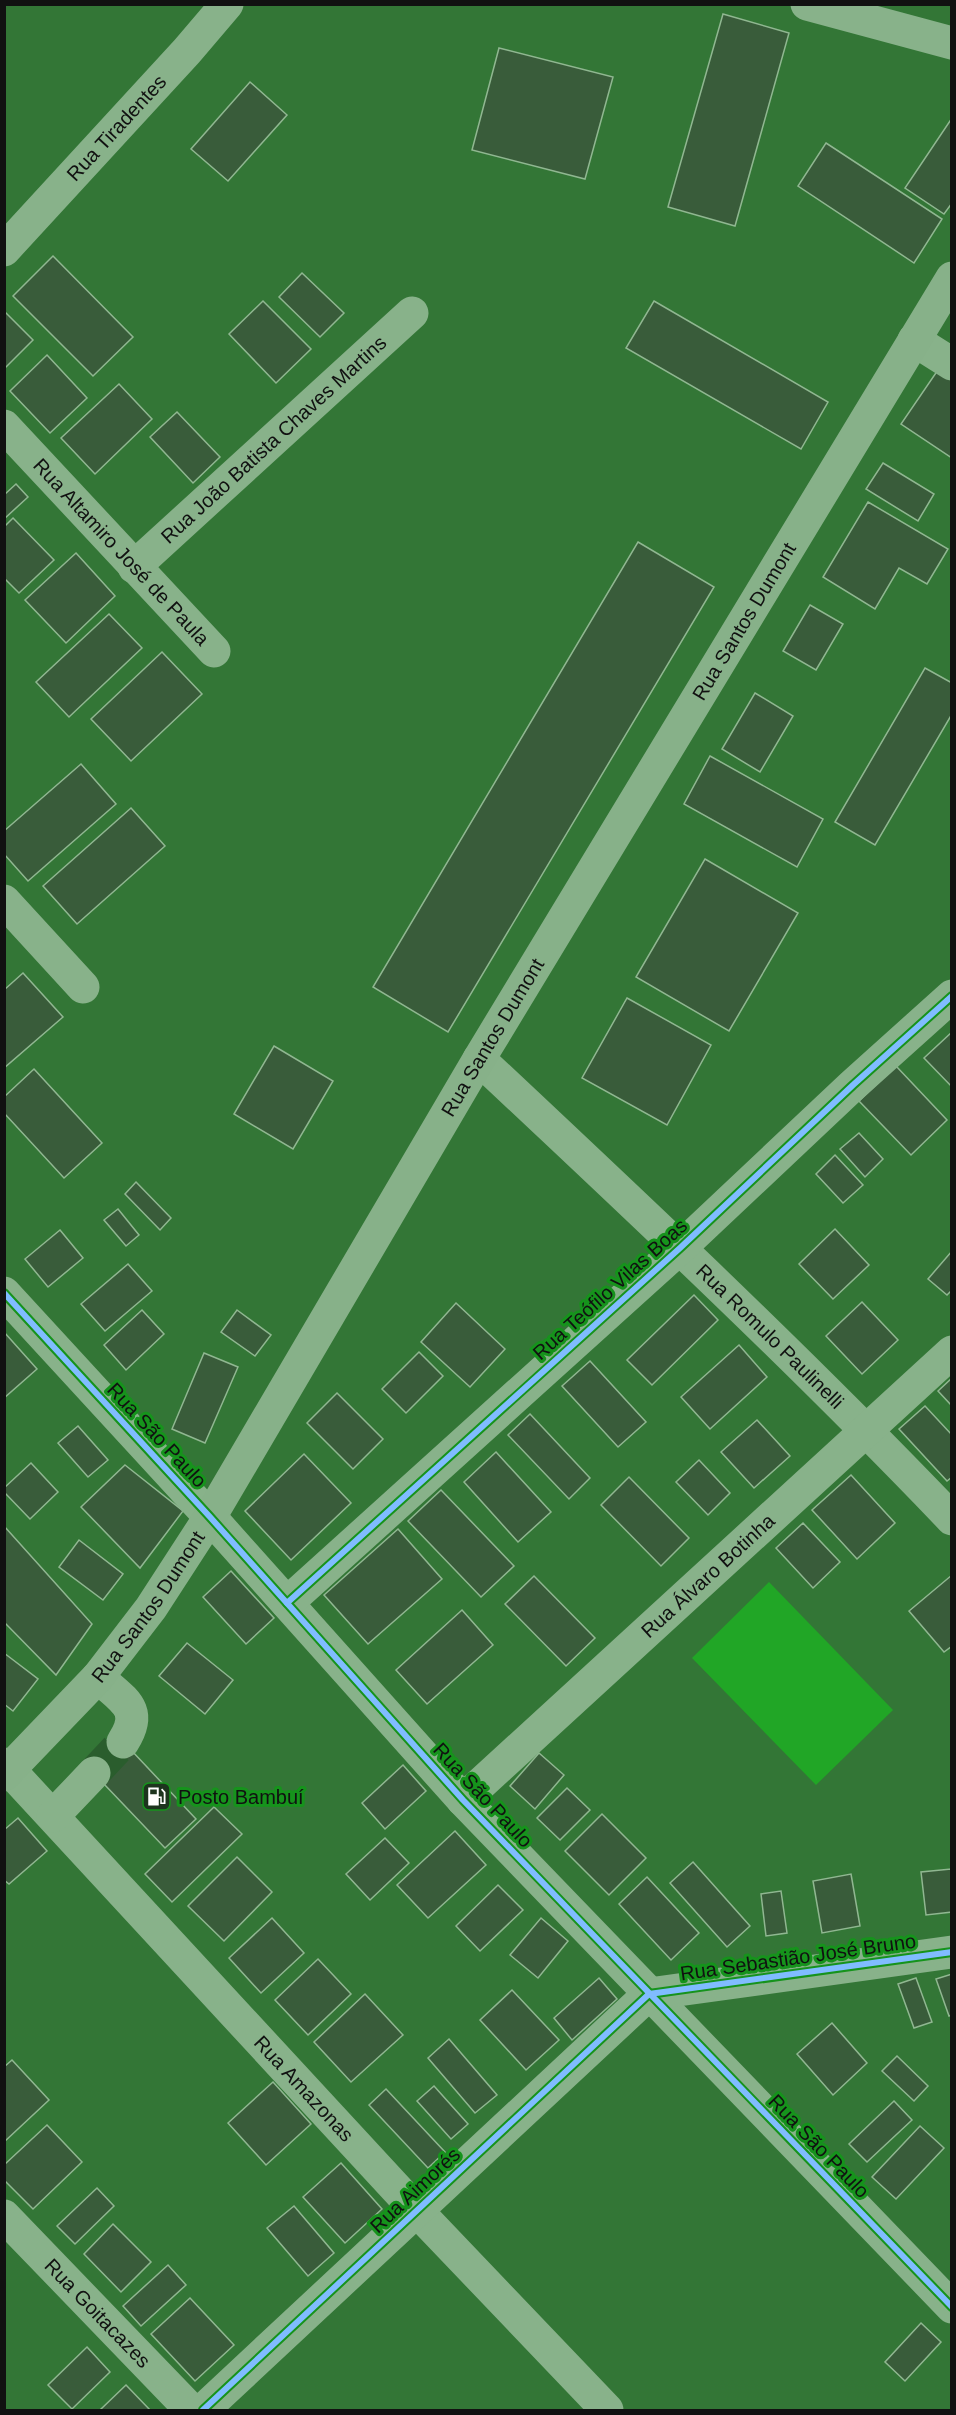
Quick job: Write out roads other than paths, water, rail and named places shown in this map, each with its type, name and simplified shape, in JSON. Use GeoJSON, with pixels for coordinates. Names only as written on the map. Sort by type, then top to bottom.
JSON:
{"type":"FeatureCollection","features":[{"type":"Feature","properties":{"kind":"main road","name":"Rua Santos Dumont"},"geometry":{"type":"LineString","coordinates":[[6,1770],[98,1677],[151,1608],[210,1517],[479,1059],[951,278]]}},
{"type":"Feature","properties":{"kind":"street","name":"Rua Tiradentes"},"geometry":{"type":"LineString","coordinates":[[4,250],[172,68],[227,4]]}},
{"type":"Feature","properties":{"kind":"street"},"geometry":{"type":"LineString","coordinates":[[807,4],[951,43]]}},
{"type":"Feature","properties":{"kind":"street","name":"Rua João Batista Chaves Martins"},"geometry":{"type":"LineString","coordinates":[[134,567],[412,313]]}},
{"type":"Feature","properties":{"kind":"street"},"geometry":{"type":"LineString","coordinates":[[914,340],[951,364]]}},
{"type":"Feature","properties":{"kind":"street","name":"Rua Altamiro José de Paula"},"geometry":{"type":"LineString","coordinates":[[4,426],[213,651]]}},
{"type":"Feature","properties":{"kind":"street"},"geometry":{"type":"LineString","coordinates":[[4,901],[83,987]]}},
{"type":"Feature","properties":{"kind":"street","name":"Rua Teófilo Vilas Boas"},"geometry":{"type":"LineString","coordinates":[[287,1603],[680,1248],[951,996]]}},
{"type":"Feature","properties":{"kind":"street","name":"Rua Romulo Paulinelli"},"geometry":{"type":"LineString","coordinates":[[479,1059],[680,1248],[867,1430],[951,1520]]}},
{"type":"Feature","properties":{"kind":"street","name":"Rua São Paulo"},"geometry":{"type":"LineString","coordinates":[[4,1293],[210,1517],[463,1800],[951,2307]]}},
{"type":"Feature","properties":{"kind":"street","name":"Rua Álvaro Botinha"},"geometry":{"type":"LineString","coordinates":[[463,1800],[951,1352]]}},
{"type":"Feature","properties":{"kind":"street"},"geometry":{"type":"LineString","coordinates":[[98,1677],[128,1706],[134,1716],[132,1728],[123,1742]]}},
{"type":"Feature","properties":{"kind":"street","name":"Rua Amazonas"},"geometry":{"type":"LineString","coordinates":[[6,1770],[53,1816],[417,2211],[607,2410]]}},
{"type":"Feature","properties":{"kind":"street"},"geometry":{"type":"LineString","coordinates":[[53,1816],[94,1773]]}},
{"type":"Feature","properties":{"kind":"street","name":"Rua Sebastião José Bruno"},"geometry":{"type":"LineString","coordinates":[[649,1994],[951,1952]]}},
{"type":"Feature","properties":{"kind":"street","name":"Rua Aimorés"},"geometry":{"type":"LineString","coordinates":[[203,2410],[649,1994]]}},
{"type":"Feature","properties":{"kind":"street","name":"Rua Goitacazes"},"geometry":{"type":"LineString","coordinates":[[4,2216],[191,2410]]}},
{"type":"Feature","properties":{"kind":"tunnel"},"geometry":{"type":"LineString","coordinates":[[94,1773],[123,1742]]}},
{"type":"Feature","properties":{"kind":"place","name":"Posto Bambuí"},"geometry":{"type":"Point","coordinates":[157,1797]}}]}
